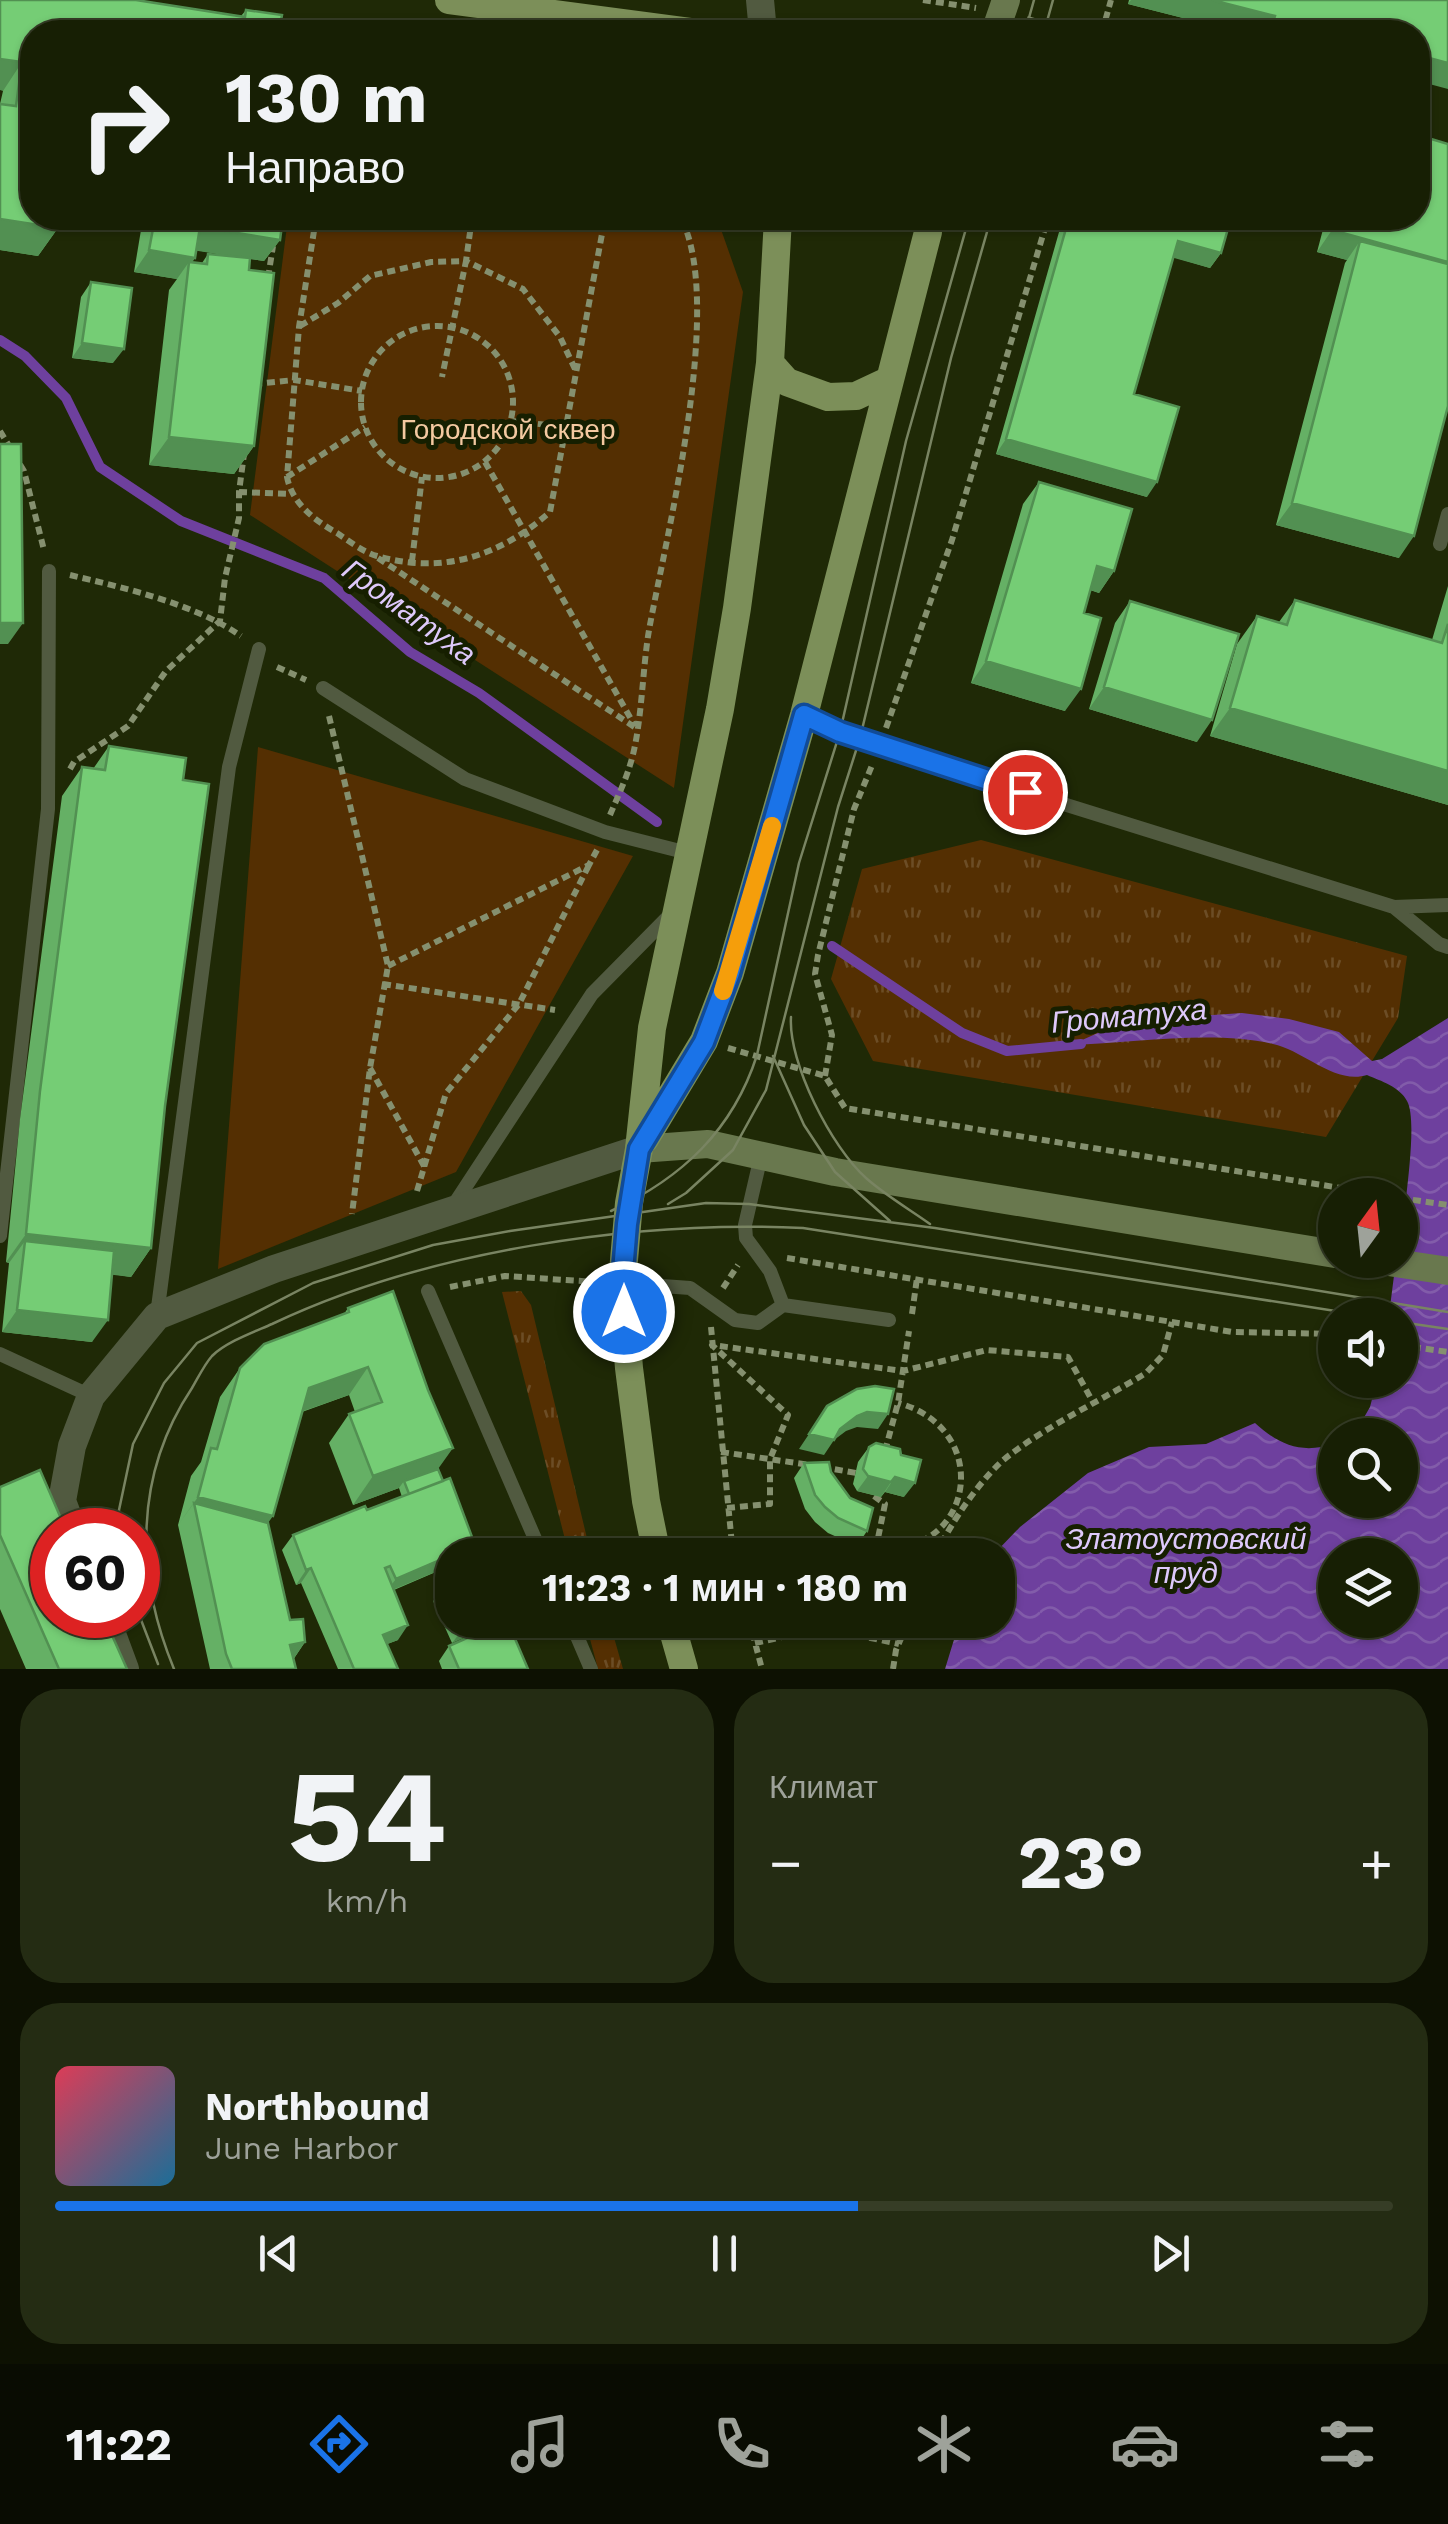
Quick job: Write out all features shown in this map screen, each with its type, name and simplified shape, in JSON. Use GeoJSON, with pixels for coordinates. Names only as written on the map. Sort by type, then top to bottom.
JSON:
{"type":"FeatureCollection","features":[{"type":"Feature","properties":{"kind":"main road"},"geometry":{"type":"LineString","coordinates":[[449,0],[559,20]]}},
{"type":"Feature","properties":{"kind":"main road"},"geometry":{"type":"LineString","coordinates":[[767,230],[776,250]]}},
{"type":"Feature","properties":{"kind":"main road"},"geometry":{"type":"LineString","coordinates":[[654,1538],[632,1387],[622,1283],[629,1202],[652,1028],[720,708],[737,608],[770,363],[777,230]]}},
{"type":"Feature","properties":{"kind":"main road"},"geometry":{"type":"LineString","coordinates":[[639,1149],[704,1042],[730,973],[804,715],[927,230]]}},
{"type":"Feature","properties":{"kind":"main road"},"geometry":{"type":"LineString","coordinates":[[770,363],[787,382],[828,397],[856,396],[888,381]]}},
{"type":"Feature","properties":{"kind":"main road"},"geometry":{"type":"LineString","coordinates":[[639,1149],[708,1144],[835,1172],[1318,1251]]}},
{"type":"Feature","properties":{"kind":"main road"},"geometry":{"type":"LineString","coordinates":[[1418,1267],[1448,1272]]}},
{"type":"Feature","properties":{"kind":"main road"},"geometry":{"type":"LineString","coordinates":[[675,1638],[684,1669]]}},
{"type":"Feature","properties":{"kind":"street"},"geometry":{"type":"LineString","coordinates":[[65,1508],[62,1500],[72,1446],[90,1396],[157,1316],[274,1269],[639,1149]]}},
{"type":"Feature","properties":{"kind":"street"},"geometry":{"type":"LineString","coordinates":[[114,1638],[126,1669]]}},
{"type":"Feature","properties":{"kind":"lane"},"geometry":{"type":"LineString","coordinates":[[1440,544],[1448,514]]}},
{"type":"Feature","properties":{"kind":"lane"},"geometry":{"type":"LineString","coordinates":[[0,1236],[48,810],[49,570]]}},
{"type":"Feature","properties":{"kind":"lane"},"geometry":{"type":"LineString","coordinates":[[157,1316],[230,767],[259,649]]}},
{"type":"Feature","properties":{"kind":"lane"},"geometry":{"type":"LineString","coordinates":[[323,688],[465,779],[606,832],[688,853]]}},
{"type":"Feature","properties":{"kind":"lane"},"geometry":{"type":"LineString","coordinates":[[804,715],[840,732],[1394,907],[1448,905]]}},
{"type":"Feature","properties":{"kind":"lane"},"geometry":{"type":"LineString","coordinates":[[1394,907],[1444,945]]}},
{"type":"Feature","properties":{"kind":"lane"},"geometry":{"type":"LineString","coordinates":[[449,1212],[592,994],[674,911]]}},
{"type":"Feature","properties":{"kind":"lane"},"geometry":{"type":"LineString","coordinates":[[762,1156],[744,1225],[746,1238],[770,1271],[783,1304]]}},
{"type":"Feature","properties":{"kind":"lane"},"geometry":{"type":"LineString","coordinates":[[622,1283],[690,1288],[735,1320],[758,1323],[783,1304],[889,1320]]}},
{"type":"Feature","properties":{"kind":"lane"},"geometry":{"type":"LineString","coordinates":[[428,1291],[535,1538]]}},
{"type":"Feature","properties":{"kind":"lane"},"geometry":{"type":"LineString","coordinates":[[0,1354],[90,1396]]}},
{"type":"Feature","properties":{"kind":"lane"},"geometry":{"type":"LineString","coordinates":[[578,1638],[591,1669]]}},
{"type":"Feature","properties":{"kind":"path"},"geometry":{"type":"LineString","coordinates":[[314,230],[294,380],[287,477],[290,494],[328,528],[636,728]]}},
{"type":"Feature","properties":{"kind":"path"},"geometry":{"type":"LineString","coordinates":[[442,377],[470,230]]}},
{"type":"Feature","properties":{"kind":"path"},"geometry":{"type":"LineString","coordinates":[[375,556],[440,564],[504,547],[550,512],[604,230]]}},
{"type":"Feature","properties":{"kind":"path"},"geometry":{"type":"LineString","coordinates":[[412,1207],[446,1093],[518,1004],[606,832],[631,763],[645,651],[691,401],[697,299],[686,230]]}},
{"type":"Feature","properties":{"kind":"path"},"geometry":{"type":"LineString","coordinates":[[825,1076],[832,1035],[815,974],[854,809],[952,540],[1044,230]]}},
{"type":"Feature","properties":{"kind":"path"},"geometry":{"type":"LineString","coordinates":[[266,292],[274,236]]}},
{"type":"Feature","properties":{"kind":"path"},"geometry":{"type":"LineString","coordinates":[[299,327],[338,303],[370,276],[431,262],[466,261],[524,289],[560,337],[576,370]]}},
{"type":"Feature","properties":{"kind":"path"},"geometry":{"type":"LineString","coordinates":[[429,326],[454,328],[482,340],[502,362],[513,390],[512,420],[502,444],[484,462],[465,473],[444,478],[422,477],[397,467],[378,450],[365,427],[362,390],[370,367],[384,347],[405,333],[429,326]]}},
{"type":"Feature","properties":{"kind":"path"},"geometry":{"type":"LineString","coordinates":[[251,402],[256,366]]}},
{"type":"Feature","properties":{"kind":"path"},"geometry":{"type":"LineString","coordinates":[[254,384],[294,380],[362,390]]}},
{"type":"Feature","properties":{"kind":"path"},"geometry":{"type":"LineString","coordinates":[[512,420],[566,427]]}},
{"type":"Feature","properties":{"kind":"path"},"geometry":{"type":"LineString","coordinates":[[287,477],[365,427]]}},
{"type":"Feature","properties":{"kind":"path"},"geometry":{"type":"LineString","coordinates":[[0,431],[24,470],[49,570],[115,586],[220,622],[259,649],[277,668],[323,688],[388,966],[370,1068],[352,1222],[366,1219]]}},
{"type":"Feature","properties":{"kind":"path"},"geometry":{"type":"LineString","coordinates":[[48,810],[74,762],[128,726],[166,671],[220,622],[225,578],[240,518],[246,438]]}},
{"type":"Feature","properties":{"kind":"path"},"geometry":{"type":"LineString","coordinates":[[484,462],[636,728]]}},
{"type":"Feature","properties":{"kind":"path"},"geometry":{"type":"LineString","coordinates":[[412,561],[422,477]]}},
{"type":"Feature","properties":{"kind":"path"},"geometry":{"type":"LineString","coordinates":[[239,492],[290,494]]}},
{"type":"Feature","properties":{"kind":"path"},"geometry":{"type":"LineString","coordinates":[[388,966],[589,866]]}},
{"type":"Feature","properties":{"kind":"path"},"geometry":{"type":"LineString","coordinates":[[383,984],[578,1014]]}},
{"type":"Feature","properties":{"kind":"path"},"geometry":{"type":"LineString","coordinates":[[704,1042],[825,1076],[846,1108],[1318,1184]]}},
{"type":"Feature","properties":{"kind":"path"},"geometry":{"type":"LineString","coordinates":[[370,1068],[424,1167]]}},
{"type":"Feature","properties":{"kind":"path"},"geometry":{"type":"LineString","coordinates":[[1418,1201],[1448,1205]]}},
{"type":"Feature","properties":{"kind":"path"},"geometry":{"type":"LineString","coordinates":[[730,1538],[708,1298],[720,1292],[746,1252],[1232,1332],[1318,1332]]}},
{"type":"Feature","properties":{"kind":"path"},"geometry":{"type":"LineString","coordinates":[[428,1291],[506,1276],[622,1283]]}},
{"type":"Feature","properties":{"kind":"path"},"geometry":{"type":"LineString","coordinates":[[882,1462],[898,1403],[917,1278]]}},
{"type":"Feature","properties":{"kind":"path"},"geometry":{"type":"LineString","coordinates":[[944,1538],[988,1476],[1009,1455],[1146,1373],[1163,1355],[1172,1322]]}},
{"type":"Feature","properties":{"kind":"path"},"geometry":{"type":"LineString","coordinates":[[712,1345],[903,1371],[987,1350],[1068,1357],[1094,1404]]}},
{"type":"Feature","properties":{"kind":"path"},"geometry":{"type":"LineString","coordinates":[[712,1345],[788,1415],[770,1459],[770,1504],[727,1508]]}},
{"type":"Feature","properties":{"kind":"path"},"geometry":{"type":"LineString","coordinates":[[1418,1347],[1448,1352]]}},
{"type":"Feature","properties":{"kind":"path"},"geometry":{"type":"LineString","coordinates":[[874,1496],[885,1504],[876,1548],[890,1550],[909,1547],[941,1528],[960,1494],[960,1459],[954,1442],[931,1416],[898,1403]]}},
{"type":"Feature","properties":{"kind":"path"},"geometry":{"type":"LineString","coordinates":[[721,1452],[856,1473]]}},
{"type":"Feature","properties":{"kind":"path"},"geometry":{"type":"LineString","coordinates":[[755,1643],[822,1628],[899,1644]]}},
{"type":"Feature","properties":{"kind":"path"},"geometry":{"type":"LineString","coordinates":[[754,1638],[762,1669]]}},
{"type":"Feature","properties":{"kind":"path"},"geometry":{"type":"LineString","coordinates":[[894,1669],[902,1638]]}},
{"type":"Feature","properties":{"kind":"green space","name":"Городской сквер"},"geometry":{"type":"Polygon","coordinates":[[[286,230],[721,230],[743,292],[674,788],[250,515],[286,230]]]}},
{"type":"Feature","properties":{"kind":"green space"},"geometry":{"type":"Polygon","coordinates":[[[258,747],[633,856],[456,1172],[218,1269],[258,747]]]}},
{"type":"Feature","properties":{"kind":"green space"},"geometry":{"type":"Polygon","coordinates":[[[981,840],[1407,956],[1398,1018],[1326,1137],[873,1061],[831,979],[862,869],[981,840]]]}},
{"type":"Feature","properties":{"kind":"green space"},"geometry":{"type":"Polygon","coordinates":[[[521,1291],[531,1305],[587,1538],[565,1538],[502,1292],[521,1291]]]}},
{"type":"Feature","properties":{"kind":"green space"},"geometry":{"type":"Polygon","coordinates":[[[590,1638],[614,1638],[623,1669],[598,1669],[590,1638]]]}},
{"type":"Feature","properties":{"kind":"water","name":"Златоустовский пруд"},"geometry":{"type":"Polygon","coordinates":[[[1242,1013],[1289,1019],[1339,1032],[1372,1061],[1382,1059],[1448,1018],[1448,1669],[945,1669],[954,1638],[1015,1638],[1015,1538],[1009,1538],[1088,1473],[1149,1447],[1206,1444],[1255,1423],[1292,1446],[1318,1447],[1318,1518],[1418,1518],[1418,1418],[1364,1418],[1372,1398],[1418,1398],[1418,1298],[1391,1298],[1394,1278],[1418,1278],[1418,1178],[1408,1178],[1411,1131],[1404,1096],[1367,1075],[1343,1075],[1284,1047],[1249,1040],[1199,1038],[1071,1045],[1109,1028],[1155,1019],[1242,1013]]]}},
{"type":"Feature","properties":{"kind":"building"},"geometry":{"type":"Polygon","coordinates":[[[0,0],[136,0],[245,17],[246,10],[282,15],[281,20],[20,20],[20,62],[0,59],[0,0]]]}},
{"type":"Feature","properties":{"kind":"building"},"geometry":{"type":"Polygon","coordinates":[[[1212,0],[1448,0],[1448,63],[1430,58],[1430,20],[1274,20],[1275,16],[1212,0]]]}},
{"type":"Feature","properties":{"kind":"building"},"geometry":{"type":"Polygon","coordinates":[[[20,77],[20,222],[0,219],[0,104],[16,106],[20,77]]]}},
{"type":"Feature","properties":{"kind":"building"},"geometry":{"type":"Polygon","coordinates":[[[1430,139],[1448,144],[1448,262],[1332,230],[1430,230],[1430,139]]]}},
{"type":"Feature","properties":{"kind":"building"},"geometry":{"type":"Polygon","coordinates":[[[153,230],[200,230],[195,258],[149,250],[153,230]]]}},
{"type":"Feature","properties":{"kind":"building"},"geometry":{"type":"Polygon","coordinates":[[[218,230],[281,230],[280,240],[218,230]]]}},
{"type":"Feature","properties":{"kind":"building"},"geometry":{"type":"Polygon","coordinates":[[[1066,230],[1228,230],[1221,253],[1178,241],[1134,394],[1179,407],[1157,482],[1006,439],[1066,230]]]}},
{"type":"Feature","properties":{"kind":"building"},"geometry":{"type":"Polygon","coordinates":[[[1360,241],[1448,264],[1448,406],[1414,536],[1292,503],[1360,241]]]}},
{"type":"Feature","properties":{"kind":"building"},"geometry":{"type":"Polygon","coordinates":[[[208,254],[250,258],[249,270],[274,273],[254,446],[169,437],[189,262],[207,264],[208,254]]]}},
{"type":"Feature","properties":{"kind":"building"},"geometry":{"type":"Polygon","coordinates":[[[91,282],[132,288],[124,349],[82,343],[91,282]]]}},
{"type":"Feature","properties":{"kind":"building"},"geometry":{"type":"Polygon","coordinates":[[[0,444],[21,444],[23,623],[0,623],[0,444]]]}},
{"type":"Feature","properties":{"kind":"building"},"geometry":{"type":"Polygon","coordinates":[[[1039,482],[1132,509],[1114,571],[1097,566],[1084,613],[1101,618],[1081,689],[986,661],[1039,482]]]}},
{"type":"Feature","properties":{"kind":"building"},"geometry":{"type":"Polygon","coordinates":[[[1295,600],[1442,643],[1448,624],[1448,771],[1230,708],[1257,616],[1287,625],[1295,600]]]}},
{"type":"Feature","properties":{"kind":"building"},"geometry":{"type":"Polygon","coordinates":[[[1130,601],[1239,634],[1212,720],[1104,687],[1130,601]]]}},
{"type":"Feature","properties":{"kind":"building"},"geometry":{"type":"Polygon","coordinates":[[[109,746],[186,758],[183,780],[209,784],[165,1106],[151,1248],[26,1234],[40,1091],[82,767],[105,770],[109,746]]]}},
{"type":"Feature","properties":{"kind":"building"},"geometry":{"type":"Polygon","coordinates":[[[25,1241],[114,1251],[108,1320],[17,1310],[25,1241]]]}},
{"type":"Feature","properties":{"kind":"building"},"geometry":{"type":"Polygon","coordinates":[[[393,1291],[453,1448],[373,1476],[349,1414],[382,1402],[368,1367],[309,1388],[273,1516],[198,1497],[211,1448],[217,1449],[240,1368],[264,1344],[393,1291]]]}},
{"type":"Feature","properties":{"kind":"building"},"geometry":{"type":"Polygon","coordinates":[[[857,1389],[894,1389],[888,1414],[867,1412],[857,1416],[840,1429],[834,1440],[809,1434],[827,1406],[857,1389]]]}},
{"type":"Feature","properties":{"kind":"building"},"geometry":{"type":"Polygon","coordinates":[[[876,1443],[921,1460],[915,1483],[868,1476],[863,1469],[869,1447],[876,1443]]]}},
{"type":"Feature","properties":{"kind":"building"},"geometry":{"type":"Polygon","coordinates":[[[829,1462],[831,1472],[850,1498],[873,1508],[867,1531],[838,1518],[815,1495],[804,1463],[829,1462]]]}},
{"type":"Feature","properties":{"kind":"building"},"geometry":{"type":"Polygon","coordinates":[[[438,1469],[443,1481],[409,1494],[404,1481],[438,1469]]]}},
{"type":"Feature","properties":{"kind":"building"},"geometry":{"type":"Polygon","coordinates":[[[40,1470],[56,1508],[30,1508],[30,1603],[0,1535],[0,1487],[40,1470]]]}},
{"type":"Feature","properties":{"kind":"building"},"geometry":{"type":"Polygon","coordinates":[[[450,1478],[472,1538],[435,1538],[435,1562],[396,1579],[390,1566],[385,1568],[408,1625],[383,1635],[398,1669],[354,1669],[293,1535],[365,1506],[367,1510],[450,1478]]]}},
{"type":"Feature","properties":{"kind":"building"},"geometry":{"type":"Polygon","coordinates":[[[194,1503],[268,1523],[290,1620],[303,1619],[305,1642],[290,1645],[296,1669],[232,1669],[194,1503]]]}},
{"type":"Feature","properties":{"kind":"building"},"geometry":{"type":"Polygon","coordinates":[[[45,1638],[113,1638],[127,1669],[59,1669],[45,1638]]]}},
{"type":"Feature","properties":{"kind":"building"},"geometry":{"type":"Polygon","coordinates":[[[467,1638],[515,1638],[528,1669],[459,1669],[449,1646],[467,1638]]]}},
{"type":"Feature","properties":{"kind":"waterway","name":"Громатуха"},"geometry":{"type":"LineString","coordinates":[[0,340],[25,356],[66,398],[100,467],[181,521],[324,578],[410,652],[479,693],[657,822]]}},
{"type":"Feature","properties":{"kind":"waterway","name":"Громатуха"},"geometry":{"type":"LineString","coordinates":[[832,946],[962,1033],[1007,1051],[1081,1044]]}},
{"type":"Feature","properties":{"kind":"tram line"},"geometry":{"type":"LineString","coordinates":[[1028,20],[1034,0]]}},
{"type":"Feature","properties":{"kind":"tram line"},"geometry":{"type":"LineString","coordinates":[[1047,20],[1053,0]]}},
{"type":"Feature","properties":{"kind":"tram line"},"geometry":{"type":"LineString","coordinates":[[611,1211],[660,1183],[702,1149],[734,1106],[757,1055],[799,863],[840,732],[906,441],[966,230]]}},
{"type":"Feature","properties":{"kind":"tram line"},"geometry":{"type":"LineString","coordinates":[[668,1204],[686,1193],[733,1150],[766,1090],[838,807],[860,738],[951,358],[988,230]]}},
{"type":"Feature","properties":{"kind":"tram line"},"geometry":{"type":"LineString","coordinates":[[791,1017],[804,1080],[840,1147],[866,1178],[930,1224]]}},
{"type":"Feature","properties":{"kind":"tram line"},"geometry":{"type":"LineString","coordinates":[[773,1056],[804,1125],[835,1172],[890,1221]]}},
{"type":"Feature","properties":{"kind":"tram line"},"geometry":{"type":"LineString","coordinates":[[119,1508],[133,1444],[164,1383],[197,1343],[313,1283],[433,1245],[510,1231],[706,1203],[749,1204],[935,1228],[1448,1312]]}},
{"type":"Feature","properties":{"kind":"tram line"},"geometry":{"type":"LineString","coordinates":[[174,1669],[161,1634],[147,1562],[151,1490],[159,1455],[173,1421],[206,1363],[225,1346],[332,1299],[396,1277],[463,1259],[601,1236],[670,1229],[803,1228],[1318,1308]]}},
{"type":"Feature","properties":{"kind":"tram line"},"geometry":{"type":"LineString","coordinates":[[1418,1325],[1448,1329]]}},
{"type":"Feature","properties":{"kind":"tram line"},"geometry":{"type":"LineString","coordinates":[[148,1638],[158,1664]]}},
{"type":"Feature","properties":{"kind":"slow traffic"},"geometry":{"type":"LineString","coordinates":[[723,991],[772,826]]}},
{"type":"Feature","properties":{"kind":"route"},"geometry":{"type":"LineString","coordinates":[[624,1312],[627,1224],[639,1149],[704,1042],[730,973],[804,715],[840,732],[1025,792]]}}]}
